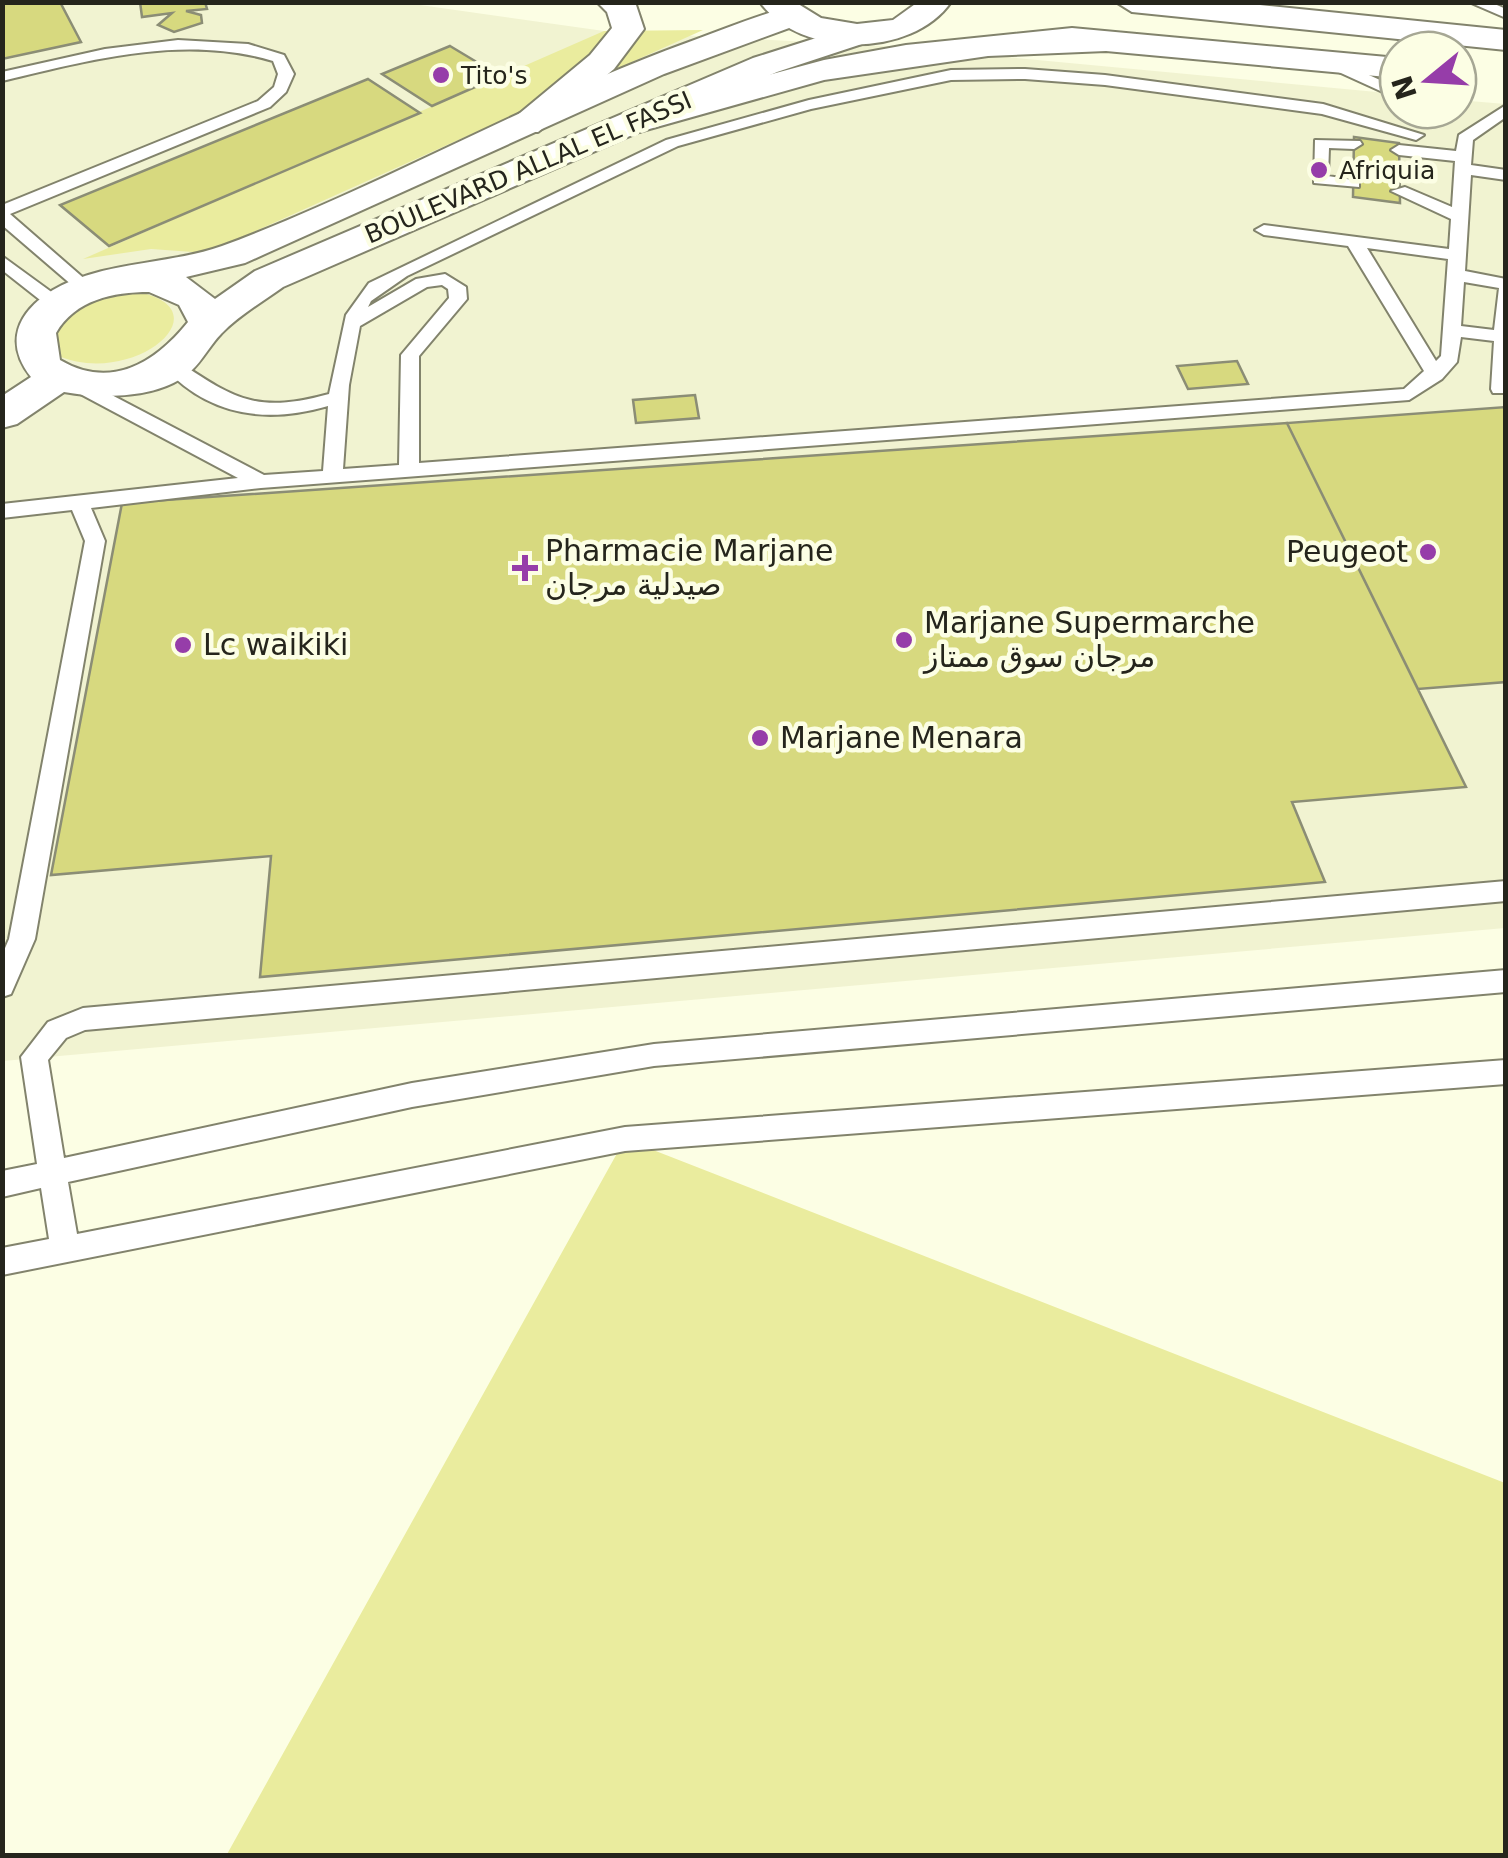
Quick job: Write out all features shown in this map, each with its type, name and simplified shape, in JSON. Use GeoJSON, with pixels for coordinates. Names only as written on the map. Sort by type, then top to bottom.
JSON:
{"type":"FeatureCollection","features":[{"type":"Feature","properties":{"kind":"main road"},"geometry":{"type":"LineString","coordinates":[[526,125],[602,62],[625,35],[622,7],[613,2]]}},
{"type":"Feature","properties":{"kind":"main road"},"geometry":{"type":"LineString","coordinates":[[1132,2],[1506,40]]}},
{"type":"Feature","properties":{"kind":"main road"},"geometry":{"type":"LineString","coordinates":[[774,7],[821,29],[860,34],[924,13],[1109,41],[1378,66]]}},
{"type":"Feature","properties":{"kind":"main road","name":"BOULEVARD ALLAL EL FASSI"},"geometry":{"type":"LineString","coordinates":[[71,296],[232,255],[526,125],[774,7]]}},
{"type":"Feature","properties":{"kind":"main road","name":"BOULEVARD ALLAL EL FASSI"},"geometry":{"type":"LineString","coordinates":[[172,366],[208,324],[269,279],[766,65],[860,34]]}},
{"type":"Feature","properties":{"kind":"main road"},"geometry":{"type":"LineString","coordinates":[[621,127],[711,98],[842,67],[947,50],[1109,41]]}},
{"type":"Feature","properties":{"kind":"main road"},"geometry":{"type":"LineString","coordinates":[[127,280],[160,282],[187,290],[204,306],[208,324]]}},
{"type":"Feature","properties":{"kind":"main road"},"geometry":{"type":"LineString","coordinates":[[67,382],[14,356],[28,332],[71,296]]}},
{"type":"Feature","properties":{"kind":"main road"},"geometry":{"type":"LineString","coordinates":[[2,415],[67,382],[143,378],[172,366]]}},
{"type":"Feature","properties":{"kind":"lane"},"geometry":{"type":"LineString","coordinates":[[1476,2],[1506,14]]}},
{"type":"Feature","properties":{"kind":"lane"},"geometry":{"type":"LineString","coordinates":[[2,76],[96,55],[229,44],[279,58],[286,74],[281,89],[264,104],[2,213],[71,296]]}},
{"type":"Feature","properties":{"kind":"lane"},"geometry":{"type":"LineString","coordinates":[[1324,60],[1378,85]]}},
{"type":"Feature","properties":{"kind":"lane"},"geometry":{"type":"LineString","coordinates":[[332,478],[338,396],[352,324],[362,300],[401,272],[672,143],[913,81],[1026,74],[1105,80],[1323,109],[1506,175]]}},
{"type":"Feature","properties":{"kind":"lane"},"geometry":{"type":"LineString","coordinates":[[2,512],[261,482],[1409,394],[1450,358],[1466,138],[1506,110]]}},
{"type":"Feature","properties":{"kind":"lane"},"geometry":{"type":"LineString","coordinates":[[1414,130],[1417,143]]}},
{"type":"Feature","properties":{"kind":"lane"},"geometry":{"type":"LineString","coordinates":[[1399,150],[1417,143]]}},
{"type":"Feature","properties":{"kind":"lane"},"geometry":{"type":"LineString","coordinates":[[1353,184],[1320,180],[1321,144],[1354,144]]}},
{"type":"Feature","properties":{"kind":"lane"},"geometry":{"type":"LineString","coordinates":[[1399,190],[1460,216]]}},
{"type":"Feature","properties":{"kind":"lane"},"geometry":{"type":"LineString","coordinates":[[1264,230],[1354,242],[1456,265],[1506,287],[1500,389]]}},
{"type":"Feature","properties":{"kind":"lane"},"geometry":{"type":"LineString","coordinates":[[1354,242],[1435,375]]}},
{"type":"Feature","properties":{"kind":"lane"},"geometry":{"type":"LineString","coordinates":[[2,260],[71,296]]}},
{"type":"Feature","properties":{"kind":"lane"},"geometry":{"type":"LineString","coordinates":[[352,324],[422,283],[444,279],[457,287],[458,299],[410,355],[409,472]]}},
{"type":"Feature","properties":{"kind":"lane"},"geometry":{"type":"LineString","coordinates":[[1452,330],[1504,337]]}},
{"type":"Feature","properties":{"kind":"lane"},"geometry":{"type":"LineString","coordinates":[[172,366],[252,414],[291,412],[338,396]]}},
{"type":"Feature","properties":{"kind":"lane"},"geometry":{"type":"LineString","coordinates":[[67,382],[261,482]]}},
{"type":"Feature","properties":{"kind":"lane"},"geometry":{"type":"LineString","coordinates":[[2,986],[22,938],[95,541],[79,503]]}},
{"type":"Feature","properties":{"kind":"lane"},"geometry":{"type":"LineString","coordinates":[[65,1250],[34,1057],[56,1030],[83,1018],[1506,891]]}},
{"type":"Feature","properties":{"kind":"lane"},"geometry":{"type":"LineString","coordinates":[[2,1184],[412,1095],[654,1055],[1506,982]]}},
{"type":"Feature","properties":{"kind":"lane"},"geometry":{"type":"LineString","coordinates":[[2,1262],[625,1139],[1506,1072]]}},
{"type":"Feature","properties":{"kind":"shaded area"},"geometry":{"type":"Polygon","coordinates":[[[399,2],[604,31],[901,47],[1378,92],[1378,130],[1478,130],[1478,102],[1505,104],[1505,928],[3,1061],[3,3],[399,2]]]}},
{"type":"Feature","properties":{"kind":"green space"},"geometry":{"type":"Polygon","coordinates":[[[703,30],[207,253],[151,249],[83,259],[604,31],[703,30]]]}},
{"type":"Feature","properties":{"kind":"green space"},"geometry":{"type":"Polygon","coordinates":[[[123,290],[156,297],[172,310],[173,325],[162,340],[143,353],[117,362],[87,363],[56,355],[47,328],[57,314],[123,290]]]}},
{"type":"Feature","properties":{"kind":"green space"},"geometry":{"type":"Polygon","coordinates":[[[625,1139],[1505,1483],[1505,1855],[226,1856],[625,1139]]]}},
{"type":"Feature","properties":{"kind":"building"},"geometry":{"type":"Polygon","coordinates":[[[2,2],[60,2],[81,42],[2,59],[2,2]]]}},
{"type":"Feature","properties":{"kind":"building"},"geometry":{"type":"Polygon","coordinates":[[[140,2],[205,2],[207,9],[186,11],[201,15],[202,23],[174,32],[158,25],[172,13],[142,17],[140,2]]]}},
{"type":"Feature","properties":{"kind":"building","name":"Tito's"},"geometry":{"type":"Polygon","coordinates":[[[450,46],[500,76],[432,106],[382,74],[450,46]]]}},
{"type":"Feature","properties":{"kind":"building"},"geometry":{"type":"Polygon","coordinates":[[[368,79],[420,113],[109,246],[60,205],[368,79]]]}},
{"type":"Feature","properties":{"kind":"building"},"geometry":{"type":"Polygon","coordinates":[[[1354,137],[1399,143],[1400,203],[1353,197],[1354,137]]]}},
{"type":"Feature","properties":{"kind":"building"},"geometry":{"type":"Polygon","coordinates":[[[1237,361],[1248,384],[1188,389],[1177,366],[1237,361]]]}},
{"type":"Feature","properties":{"kind":"building"},"geometry":{"type":"Polygon","coordinates":[[[695,395],[699,418],[636,423],[633,400],[695,395]]]}},
{"type":"Feature","properties":{"kind":"building","name":"Peugeot"},"geometry":{"type":"Polygon","coordinates":[[[1506,407],[1506,682],[1418,689],[1287,423],[1506,407]]]}},
{"type":"Feature","properties":{"kind":"building","name":"Marjane Menara"},"geometry":{"type":"Polygon","coordinates":[[[1287,423],[1466,787],[1292,802],[1325,882],[260,977],[271,856],[51,875],[122,503],[1287,423]]]}},
{"type":"Feature","properties":{"kind":"place","name":"Tito's"},"geometry":{"type":"Point","coordinates":[441,75]}},
{"type":"Feature","properties":{"kind":"place","name":"Afriquia"},"geometry":{"type":"Point","coordinates":[1319,170]}},
{"type":"Feature","properties":{"kind":"place","name":"Peugeot"},"geometry":{"type":"Point","coordinates":[1428,552]}},
{"type":"Feature","properties":{"kind":"place","name":"Pharmacie Marjane صيدلية مرجان"},"geometry":{"type":"Point","coordinates":[525,568]}},
{"type":"Feature","properties":{"kind":"place","name":"Marjane Supermarche مرجان سوق ممتاز"},"geometry":{"type":"Point","coordinates":[904,640]}},
{"type":"Feature","properties":{"kind":"place","name":"Lc waikiki"},"geometry":{"type":"Point","coordinates":[183,645]}},
{"type":"Feature","properties":{"kind":"place","name":"Marjane Menara"},"geometry":{"type":"Point","coordinates":[760,738]}}]}
